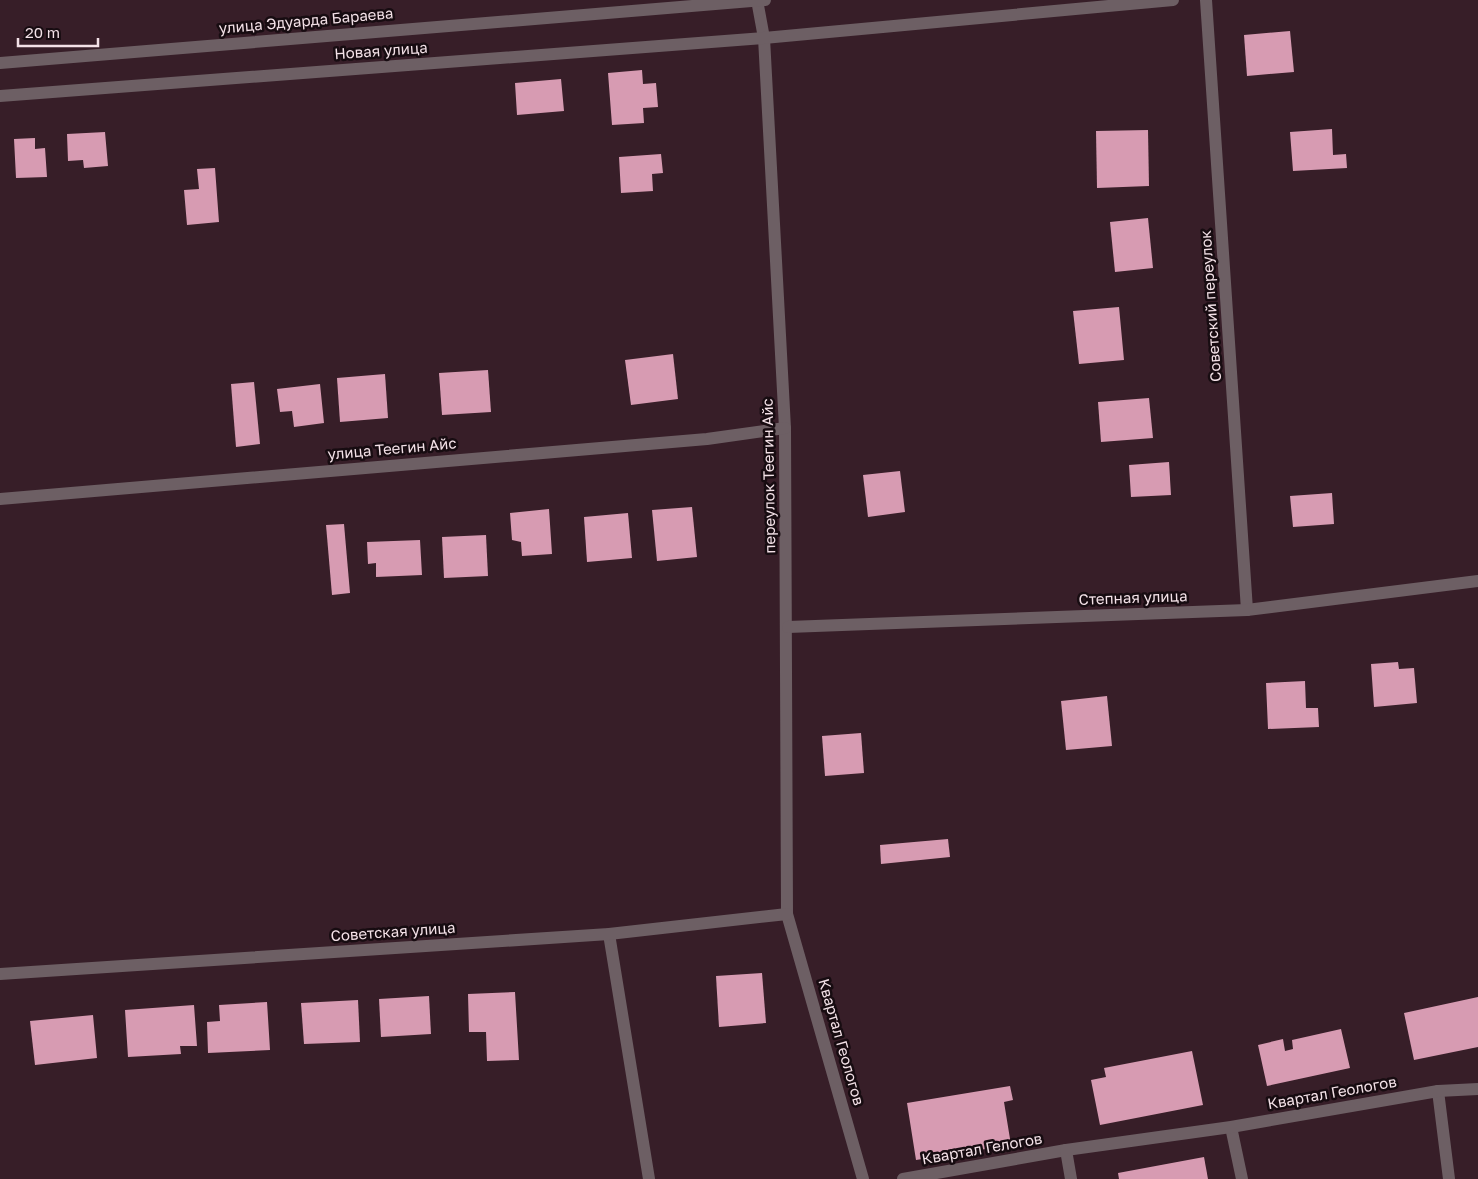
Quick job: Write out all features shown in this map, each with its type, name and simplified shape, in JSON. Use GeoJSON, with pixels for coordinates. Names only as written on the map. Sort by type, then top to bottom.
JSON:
{"type":"FeatureCollection","features":[{"type":"Feature","properties":{"kind":"street","name":"переулок Теегин Айс"},"geometry":{"type":"LineString","coordinates":[[758,0],[764,38],[785,428],[788,627],[787,914]]}},
{"type":"Feature","properties":{"kind":"street","name":"улица Эдуарда Бараева"},"geometry":{"type":"LineString","coordinates":[[0,63],[765,0]]}},
{"type":"Feature","properties":{"kind":"street"},"geometry":{"type":"LineString","coordinates":[[764,38],[1173,0]]}},
{"type":"Feature","properties":{"kind":"street","name":"Советский переулок"},"geometry":{"type":"LineString","coordinates":[[1206,0],[1247,610]]}},
{"type":"Feature","properties":{"kind":"street","name":"Новая улица"},"geometry":{"type":"LineString","coordinates":[[0,96],[764,38]]}},
{"type":"Feature","properties":{"kind":"street","name":"улица Теегин Айс"},"geometry":{"type":"LineString","coordinates":[[0,499],[707,439],[785,428]]}},
{"type":"Feature","properties":{"kind":"street","name":"Степная улица"},"geometry":{"type":"LineString","coordinates":[[788,627],[1247,610],[1478,581]]}},
{"type":"Feature","properties":{"kind":"street","name":"Советская улица"},"geometry":{"type":"LineString","coordinates":[[0,974],[609,934],[787,914]]}},
{"type":"Feature","properties":{"kind":"street","name":"Квартал Геологов"},"geometry":{"type":"LineString","coordinates":[[787,914],[863,1179]]}},
{"type":"Feature","properties":{"kind":"street"},"geometry":{"type":"LineString","coordinates":[[609,934],[649,1179]]}},
{"type":"Feature","properties":{"kind":"street","name":"Квартал Геологов"},"geometry":{"type":"LineString","coordinates":[[1066,1150],[1231,1126],[1438,1091],[1478,1089]]}},
{"type":"Feature","properties":{"kind":"street"},"geometry":{"type":"LineString","coordinates":[[1438,1091],[1449,1179]]}},
{"type":"Feature","properties":{"kind":"street"},"geometry":{"type":"LineString","coordinates":[[1231,1126],[1242,1179]]}},
{"type":"Feature","properties":{"kind":"street"},"geometry":{"type":"LineString","coordinates":[[1066,1150],[1071,1179]]}},
{"type":"Feature","properties":{"kind":"street","name":"Квартал Гелогов"},"geometry":{"type":"LineString","coordinates":[[903,1179],[1066,1150]]}},
{"type":"Feature","properties":{"kind":"building"},"geometry":{"type":"Polygon","coordinates":[[[1290,31],[1294,72],[1247,76],[1244,35],[1290,31]]]}},
{"type":"Feature","properties":{"kind":"building"},"geometry":{"type":"Polygon","coordinates":[[[642,70],[643,84],[656,83],[658,107],[643,108],[644,123],[612,125],[608,73],[642,70]]]}},
{"type":"Feature","properties":{"kind":"building"},"geometry":{"type":"Polygon","coordinates":[[[561,79],[564,111],[517,115],[515,83],[561,79]]]}},
{"type":"Feature","properties":{"kind":"building"},"geometry":{"type":"Polygon","coordinates":[[[1332,129],[1333,155],[1346,154],[1347,168],[1293,171],[1290,132],[1332,129]]]}},
{"type":"Feature","properties":{"kind":"building"},"geometry":{"type":"Polygon","coordinates":[[[1148,130],[1149,186],[1097,188],[1096,131],[1148,130]]]}},
{"type":"Feature","properties":{"kind":"building"},"geometry":{"type":"Polygon","coordinates":[[[105,132],[108,166],[84,168],[83,160],[68,161],[67,134],[105,132]]]}},
{"type":"Feature","properties":{"kind":"building"},"geometry":{"type":"Polygon","coordinates":[[[35,138],[35,149],[45,148],[47,177],[16,178],[14,139],[35,138]]]}},
{"type":"Feature","properties":{"kind":"building"},"geometry":{"type":"Polygon","coordinates":[[[661,154],[663,173],[652,174],[653,191],[621,193],[619,157],[661,154]]]}},
{"type":"Feature","properties":{"kind":"building"},"geometry":{"type":"Polygon","coordinates":[[[215,168],[219,222],[187,225],[184,190],[199,189],[197,169],[215,168]]]}},
{"type":"Feature","properties":{"kind":"building"},"geometry":{"type":"Polygon","coordinates":[[[1148,218],[1153,268],[1115,272],[1110,222],[1148,218]]]}},
{"type":"Feature","properties":{"kind":"building"},"geometry":{"type":"Polygon","coordinates":[[[1119,307],[1124,360],[1079,364],[1073,311],[1119,307]]]}},
{"type":"Feature","properties":{"kind":"building"},"geometry":{"type":"Polygon","coordinates":[[[673,354],[678,399],[631,405],[625,360],[673,354]]]}},
{"type":"Feature","properties":{"kind":"building"},"geometry":{"type":"Polygon","coordinates":[[[488,370],[491,412],[442,415],[439,373],[488,370]]]}},
{"type":"Feature","properties":{"kind":"building"},"geometry":{"type":"Polygon","coordinates":[[[385,374],[388,418],[340,422],[337,378],[385,374]]]}},
{"type":"Feature","properties":{"kind":"building"},"geometry":{"type":"Polygon","coordinates":[[[254,382],[260,444],[236,447],[231,384],[254,382]]]}},
{"type":"Feature","properties":{"kind":"building"},"geometry":{"type":"Polygon","coordinates":[[[320,384],[324,423],[294,427],[292,411],[280,412],[277,389],[320,384]]]}},
{"type":"Feature","properties":{"kind":"building"},"geometry":{"type":"Polygon","coordinates":[[[1149,398],[1153,438],[1101,442],[1098,402],[1149,398]]]}},
{"type":"Feature","properties":{"kind":"building"},"geometry":{"type":"Polygon","coordinates":[[[1169,462],[1171,495],[1131,497],[1129,465],[1169,462]]]}},
{"type":"Feature","properties":{"kind":"building"},"geometry":{"type":"Polygon","coordinates":[[[900,471],[905,512],[868,517],[863,475],[900,471]]]}},
{"type":"Feature","properties":{"kind":"building"},"geometry":{"type":"Polygon","coordinates":[[[1332,493],[1334,524],[1293,527],[1290,496],[1332,493]]]}},
{"type":"Feature","properties":{"kind":"building"},"geometry":{"type":"Polygon","coordinates":[[[692,507],[697,557],[657,561],[652,510],[692,507]]]}},
{"type":"Feature","properties":{"kind":"building"},"geometry":{"type":"Polygon","coordinates":[[[549,509],[552,554],[522,556],[521,542],[512,540],[510,513],[549,509]]]}},
{"type":"Feature","properties":{"kind":"building"},"geometry":{"type":"Polygon","coordinates":[[[628,513],[632,558],[587,562],[584,517],[628,513]]]}},
{"type":"Feature","properties":{"kind":"building"},"geometry":{"type":"Polygon","coordinates":[[[344,524],[350,593],[332,595],[326,525],[344,524]]]}},
{"type":"Feature","properties":{"kind":"building"},"geometry":{"type":"Polygon","coordinates":[[[486,535],[488,576],[444,578],[442,537],[486,535]]]}},
{"type":"Feature","properties":{"kind":"building"},"geometry":{"type":"Polygon","coordinates":[[[420,540],[422,575],[376,577],[376,563],[368,564],[367,542],[420,540]]]}},
{"type":"Feature","properties":{"kind":"building"},"geometry":{"type":"Polygon","coordinates":[[[1398,662],[1399,669],[1414,668],[1417,703],[1374,707],[1371,664],[1398,662]]]}},
{"type":"Feature","properties":{"kind":"building"},"geometry":{"type":"Polygon","coordinates":[[[1305,681],[1306,708],[1318,708],[1319,727],[1268,729],[1266,683],[1305,681]]]}},
{"type":"Feature","properties":{"kind":"building"},"geometry":{"type":"Polygon","coordinates":[[[1107,696],[1112,746],[1066,750],[1061,701],[1107,696]]]}},
{"type":"Feature","properties":{"kind":"building"},"geometry":{"type":"Polygon","coordinates":[[[861,733],[864,773],[825,776],[822,736],[861,733]]]}},
{"type":"Feature","properties":{"kind":"building"},"geometry":{"type":"Polygon","coordinates":[[[948,839],[950,857],[881,864],[880,845],[948,839]]]}},
{"type":"Feature","properties":{"kind":"building"},"geometry":{"type":"Polygon","coordinates":[[[762,973],[766,1023],[719,1027],[716,976],[762,973]]]}},
{"type":"Feature","properties":{"kind":"building"},"geometry":{"type":"Polygon","coordinates":[[[515,992],[519,1060],[487,1061],[486,1032],[469,1032],[468,994],[515,992]]]}},
{"type":"Feature","properties":{"kind":"building"},"geometry":{"type":"Polygon","coordinates":[[[429,996],[431,1034],[381,1037],[379,999],[429,996]]]}},
{"type":"Feature","properties":{"kind":"building"},"geometry":{"type":"Polygon","coordinates":[[[1478,997],[1478,1047],[1414,1060],[1404,1013],[1478,997]]]}},
{"type":"Feature","properties":{"kind":"building"},"geometry":{"type":"Polygon","coordinates":[[[358,1000],[360,1042],[304,1044],[301,1003],[358,1000]]]}},
{"type":"Feature","properties":{"kind":"building"},"geometry":{"type":"Polygon","coordinates":[[[267,1002],[270,1050],[208,1053],[207,1022],[220,1021],[219,1005],[267,1002]]]}},
{"type":"Feature","properties":{"kind":"building"},"geometry":{"type":"Polygon","coordinates":[[[194,1005],[197,1046],[180,1046],[181,1054],[128,1057],[125,1010],[194,1005]]]}},
{"type":"Feature","properties":{"kind":"building"},"geometry":{"type":"Polygon","coordinates":[[[93,1015],[97,1058],[35,1065],[30,1021],[93,1015]]]}},
{"type":"Feature","properties":{"kind":"building"},"geometry":{"type":"Polygon","coordinates":[[[1341,1029],[1350,1068],[1267,1086],[1258,1045],[1283,1039],[1285,1051],[1293,1049],[1292,1040],[1341,1029]]]}},
{"type":"Feature","properties":{"kind":"building"},"geometry":{"type":"Polygon","coordinates":[[[1192,1051],[1203,1105],[1100,1125],[1091,1080],[1106,1077],[1104,1068],[1192,1051]]]}},
{"type":"Feature","properties":{"kind":"building"},"geometry":{"type":"Polygon","coordinates":[[[1010,1086],[1013,1100],[1004,1102],[1011,1145],[916,1160],[907,1103],[1010,1086]]]}},
{"type":"Feature","properties":{"kind":"building"},"geometry":{"type":"Polygon","coordinates":[[[1204,1157],[1208,1179],[1119,1179],[1118,1173],[1204,1157]]]}}]}
